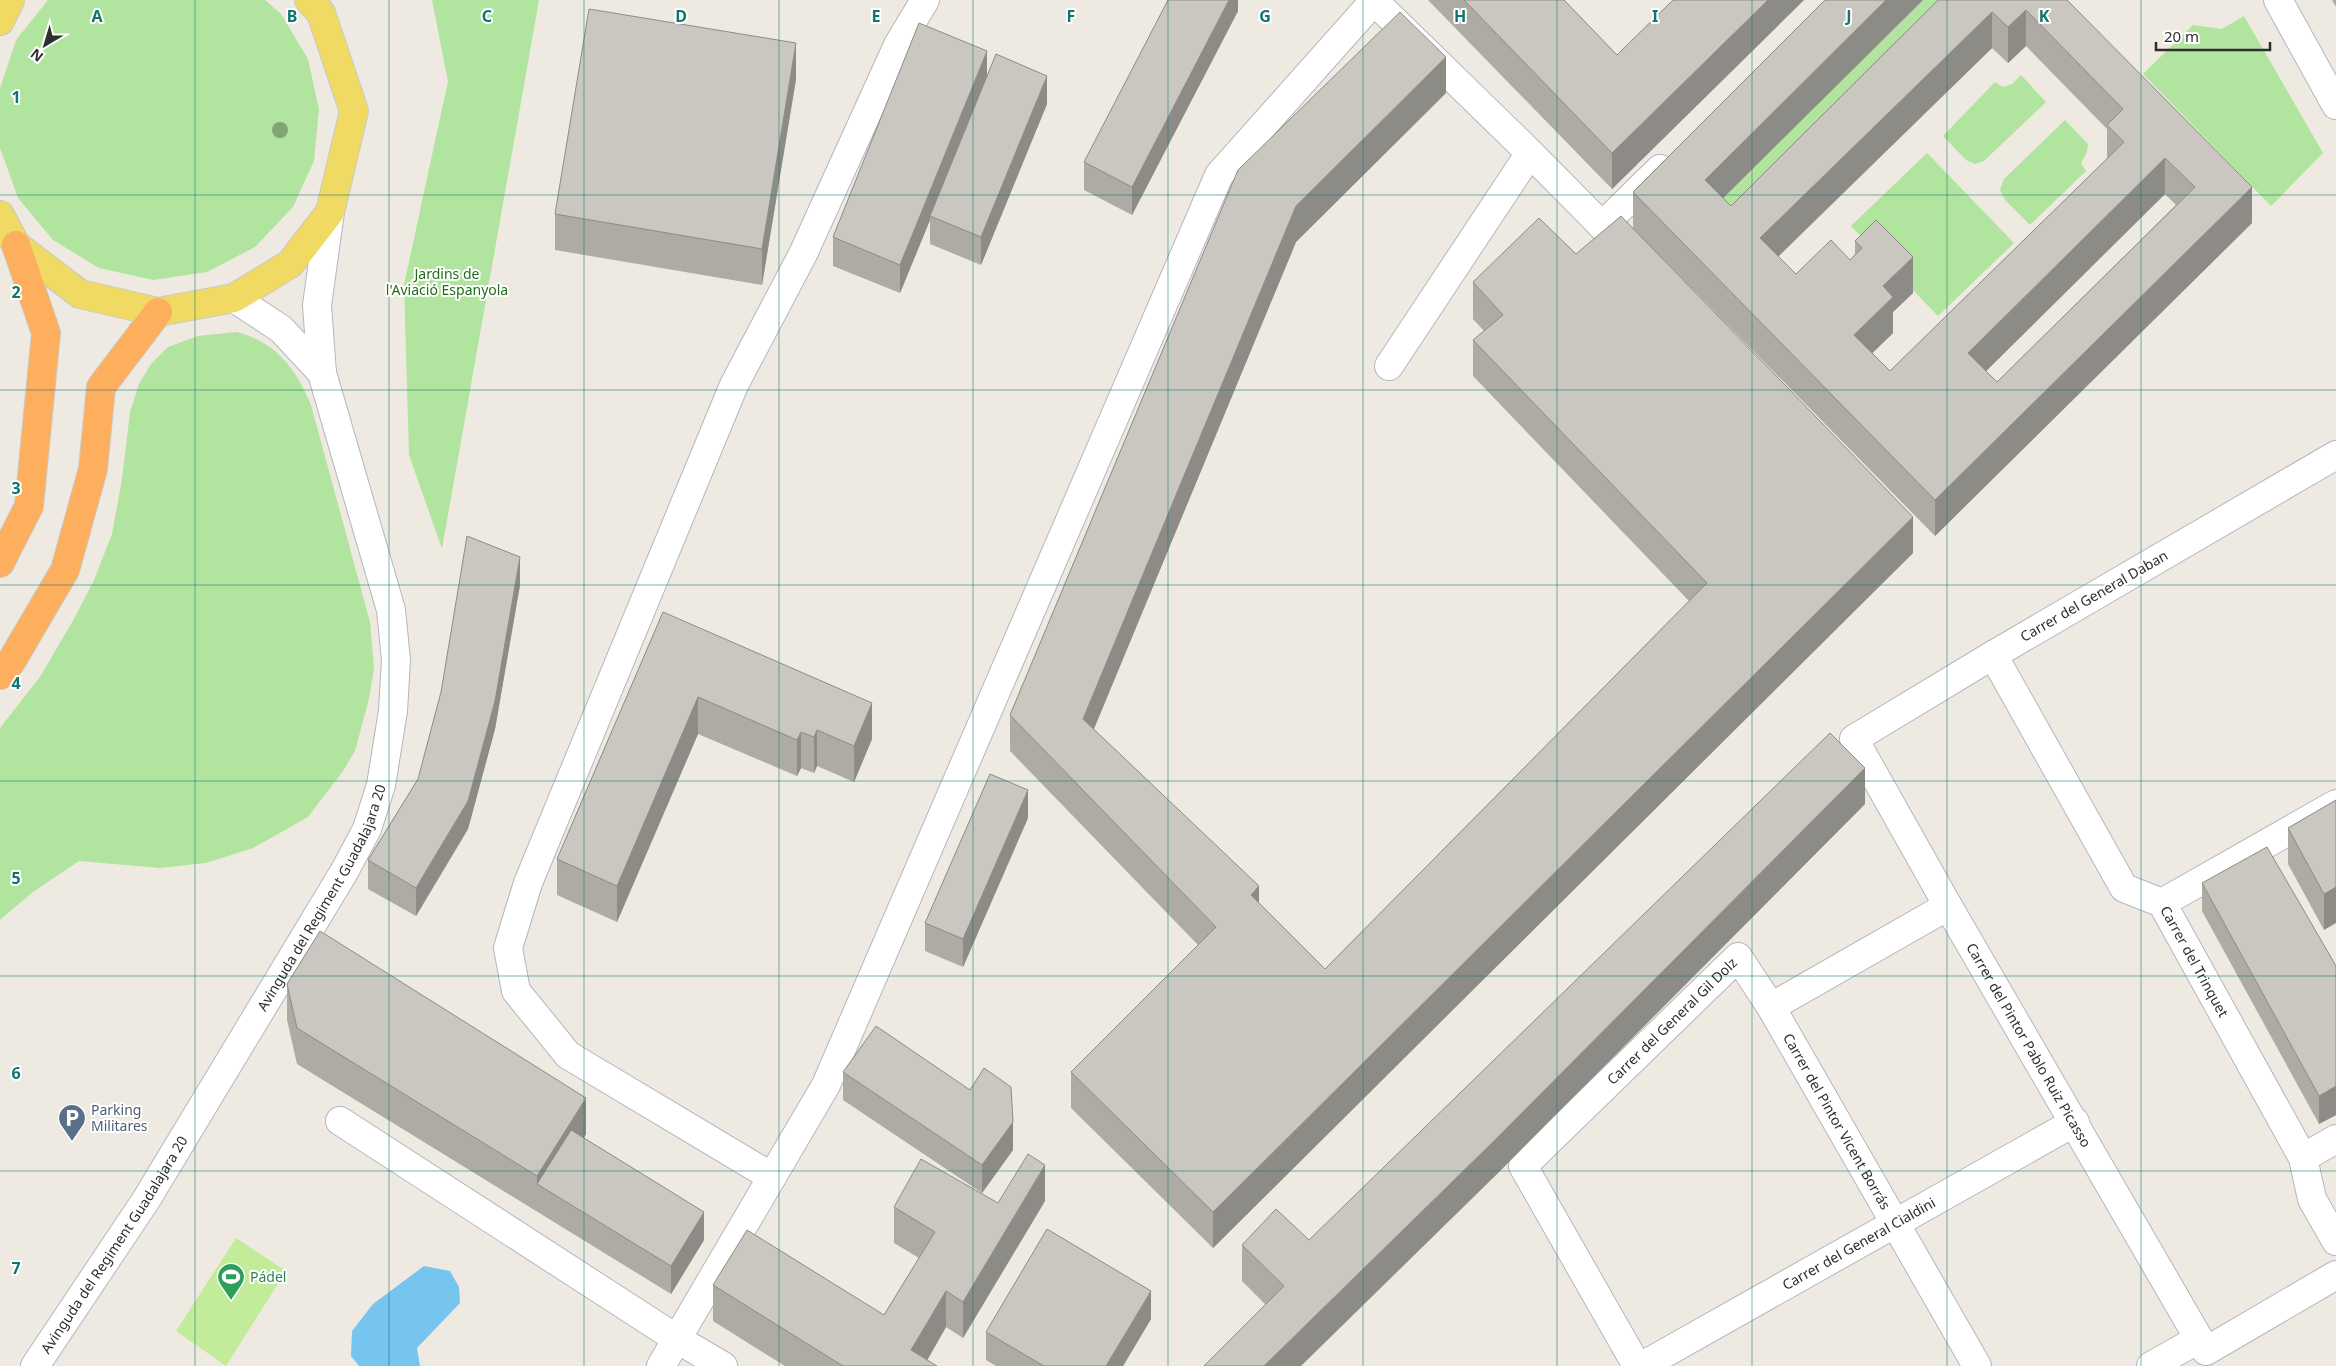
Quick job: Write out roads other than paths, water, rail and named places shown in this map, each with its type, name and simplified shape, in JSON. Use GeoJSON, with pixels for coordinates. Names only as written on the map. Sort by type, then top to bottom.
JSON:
{"type":"FeatureCollection","features":[{"type":"Feature","properties":{"kind":"highway"},"geometry":{"type":"LineString","coordinates":[[0,563],[29,506],[46,334],[16,245]]}},
{"type":"Feature","properties":{"kind":"highway"},"geometry":{"type":"LineString","coordinates":[[0,675],[11,662],[65,570],[93,469],[101,387],[158,312]]}},
{"type":"Feature","properties":{"kind":"main road"},"geometry":{"type":"LineString","coordinates":[[0,2],[10,0]]}},
{"type":"Feature","properties":{"kind":"main road"},"geometry":{"type":"LineString","coordinates":[[0,21],[10,0]]}},
{"type":"Feature","properties":{"kind":"main road"},"geometry":{"type":"LineString","coordinates":[[0,215],[16,245],[80,294],[158,312],[234,298],[290,264],[330,212],[354,111],[318,4]]}},
{"type":"Feature","properties":{"kind":"street"},"geometry":{"type":"LineString","coordinates":[[772,1177],[568,1055],[516,991],[508,948],[528,883],[734,385],[803,254],[898,45],[925,0]]}},
{"type":"Feature","properties":{"kind":"street"},"geometry":{"type":"LineString","coordinates":[[2278,0],[2336,105]]}},
{"type":"Feature","properties":{"kind":"street"},"geometry":{"type":"LineString","coordinates":[[662,1366],[826,1084],[1219,175],[1373,1],[1530,153],[1650,275]]}},
{"type":"Feature","properties":{"kind":"street"},"geometry":{"type":"LineString","coordinates":[[1602,226],[1679,151]]}},
{"type":"Feature","properties":{"kind":"street"},"geometry":{"type":"LineString","coordinates":[[1389,366],[1530,153]]}},
{"type":"Feature","properties":{"kind":"street","name":"Avinguda del Regiment Guadalajara 20"},"geometry":{"type":"LineString","coordinates":[[35,1366],[146,1200],[344,872],[366,829],[381,785],[394,703],[396,660],[391,610],[322,373],[317,305],[330,212]]}},
{"type":"Feature","properties":{"kind":"street","name":"Avinguda del Regiment Guadalajara 20"},"geometry":{"type":"LineString","coordinates":[[234,298],[281,329],[322,373]]}},
{"type":"Feature","properties":{"kind":"street","name":"Carrer del General Daban"},"geometry":{"type":"LineString","coordinates":[[1854,739],[1993,655],[2336,456]]}},
{"type":"Feature","properties":{"kind":"street","name":"Carrer del Trinquet"},"geometry":{"type":"LineString","coordinates":[[1993,655],[2124,888],[2162,903],[2303,1158],[2312,1199],[2336,1241]]}},
{"type":"Feature","properties":{"kind":"street","name":"Carrer del Pintor Pablo Ruiz Picasso"},"geometry":{"type":"LineString","coordinates":[[1854,739],[1948,906],[2203,1345]]}},
{"type":"Feature","properties":{"kind":"street"},"geometry":{"type":"LineString","coordinates":[[2162,903],[2336,804]]}},
{"type":"Feature","properties":{"kind":"street"},"geometry":{"type":"LineString","coordinates":[[1771,1007],[1948,906]]}},
{"type":"Feature","properties":{"kind":"street","name":"Carrer del General Gil Dolz"},"geometry":{"type":"LineString","coordinates":[[1637,1366],[1523,1166],[1738,957],[1771,1007]]}},
{"type":"Feature","properties":{"kind":"street","name":"Carrer del Pintor Vicent Borrás"},"geometry":{"type":"LineString","coordinates":[[1771,1007],[1977,1366]]}},
{"type":"Feature","properties":{"kind":"street"},"geometry":{"type":"LineString","coordinates":[[340,1121],[677,1339],[723,1366]]}},
{"type":"Feature","properties":{"kind":"street","name":"Carrer del General Cialdini"},"geometry":{"type":"LineString","coordinates":[[1642,1366],[2075,1122]]}},
{"type":"Feature","properties":{"kind":"street"},"geometry":{"type":"LineString","coordinates":[[2303,1158],[2336,1139]]}},
{"type":"Feature","properties":{"kind":"street"},"geometry":{"type":"LineString","coordinates":[[2151,1366],[2203,1345],[2336,1276]]}},
{"type":"Feature","properties":{"kind":"water"},"geometry":{"type":"Polygon","coordinates":[[[424,1266],[450,1271],[459,1287],[460,1303],[417,1348],[420,1366],[359,1366],[351,1356],[352,1331],[373,1304],[424,1266]]]}},
{"type":"Feature","properties":{"kind":"place","name":"Parking Militares"},"geometry":{"type":"Point","coordinates":[72,1142]}},
{"type":"Feature","properties":{"kind":"place","name":"Pádel"},"geometry":{"type":"Point","coordinates":[231,1301]}},
{"type":"Feature","properties":{"kind":"park label","name":"Jardins de l'Aviació Espanyola"},"geometry":{"type":"Point","coordinates":[447,282]}}]}
